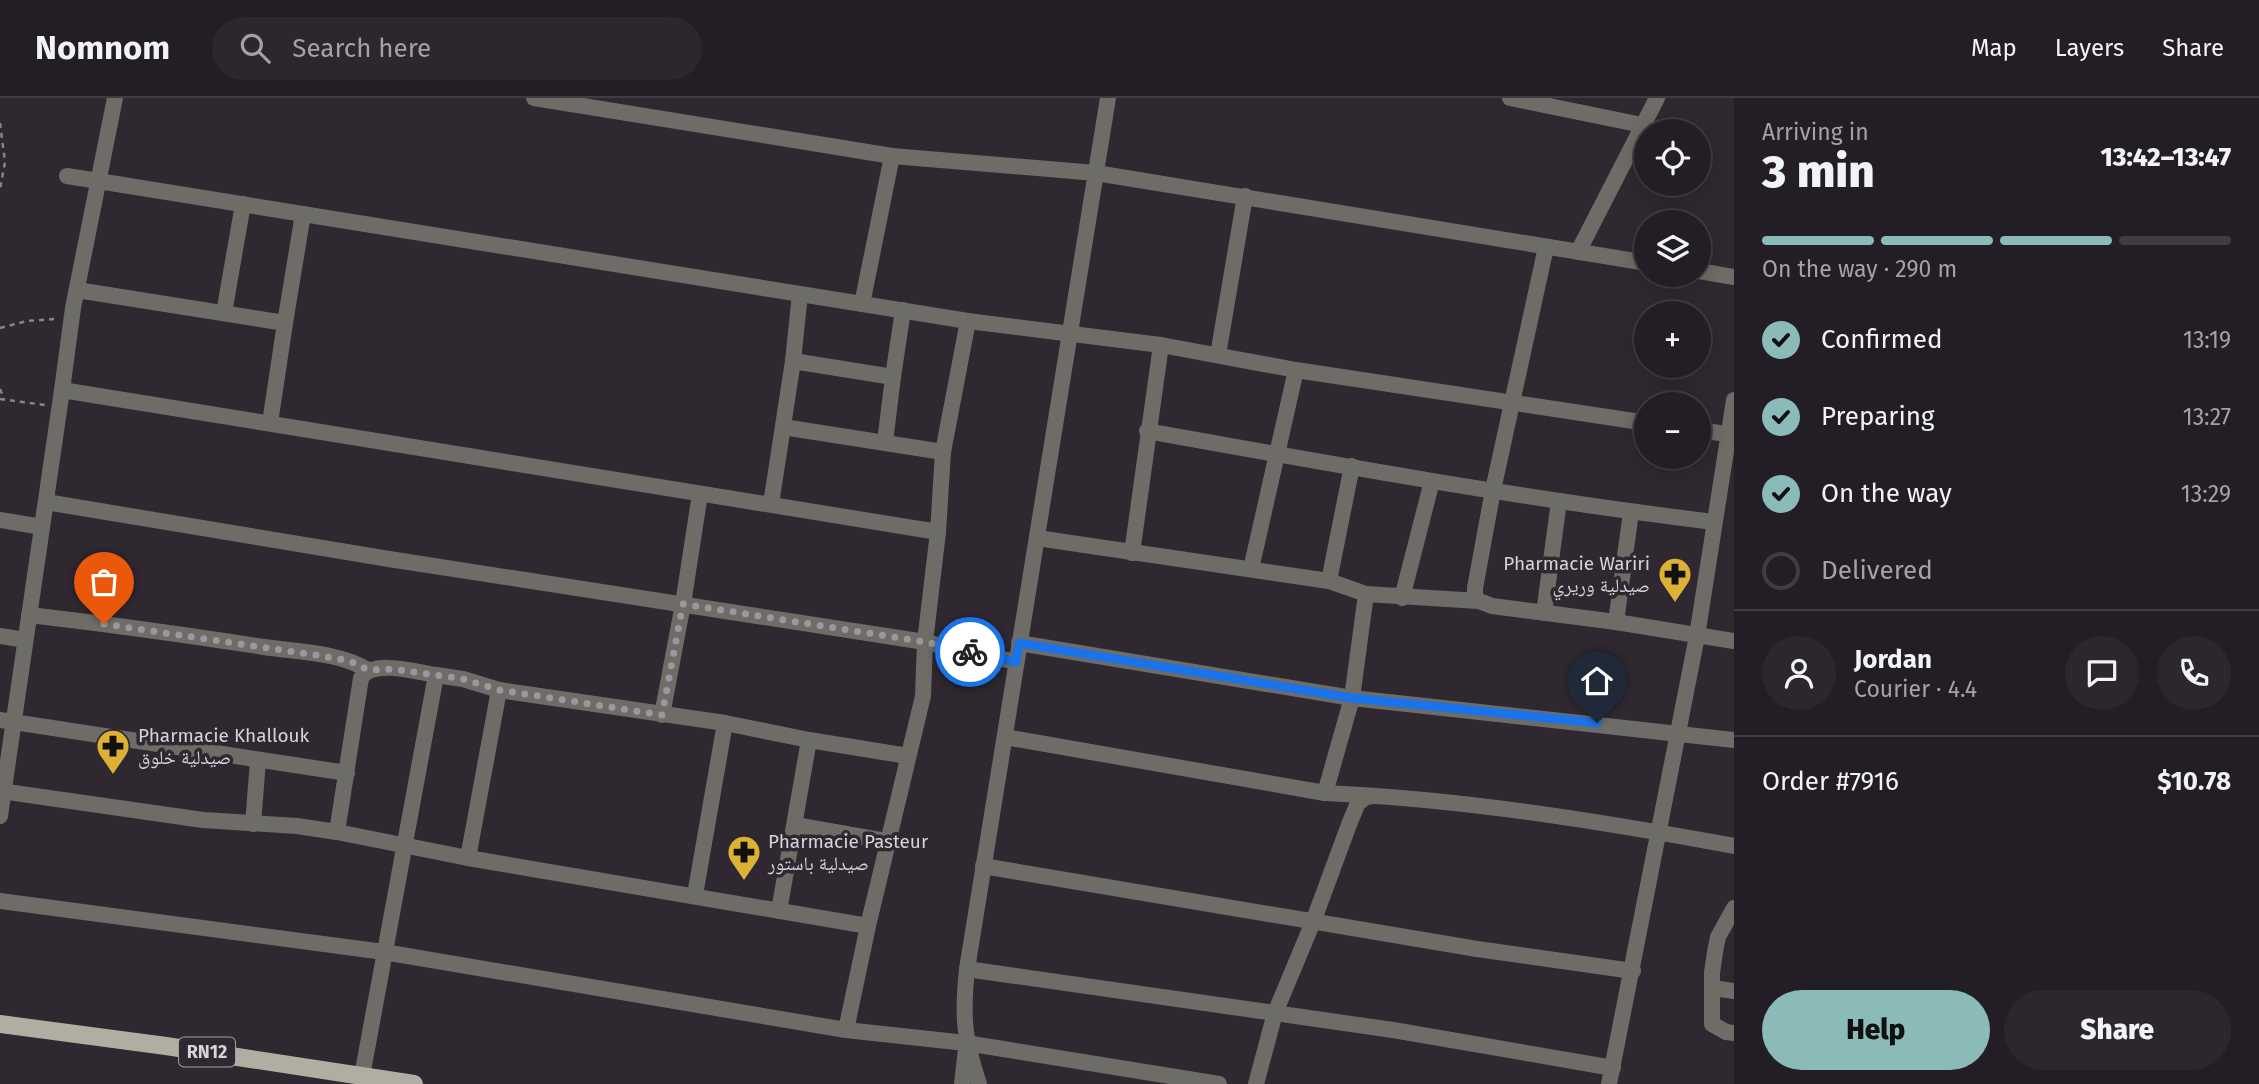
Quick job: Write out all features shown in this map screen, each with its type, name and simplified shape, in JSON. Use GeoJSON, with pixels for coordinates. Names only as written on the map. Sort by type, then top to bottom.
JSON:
{"type":"FeatureCollection","features":[{"type":"Feature","properties":{"kind":"main road","name":"RN12"},"geometry":{"type":"LineString","coordinates":[[0,1024],[74,1032],[414,1084]]}},
{"type":"Feature","properties":{"kind":"street"},"geometry":{"type":"LineString","coordinates":[[0,816],[7,721],[29,615],[71,320],[115,98]]}},
{"type":"Feature","properties":{"kind":"street"},"geometry":{"type":"LineString","coordinates":[[534,98],[892,156],[1096,173],[1634,261]]}},
{"type":"Feature","properties":{"kind":"street"},"geometry":{"type":"LineString","coordinates":[[962,1084],[966,1044],[963,1009],[967,969],[1108,98]]}},
{"type":"Feature","properties":{"kind":"street"},"geometry":{"type":"LineString","coordinates":[[1516,98],[1634,123]]}},
{"type":"Feature","properties":{"kind":"street"},"geometry":{"type":"LineString","coordinates":[[1645,119],[1657,98]]}},
{"type":"Feature","properties":{"kind":"street"},"geometry":{"type":"LineString","coordinates":[[1578,252],[1634,141]]}},
{"type":"Feature","properties":{"kind":"street"},"geometry":{"type":"LineString","coordinates":[[862,304],[892,156]]}},
{"type":"Feature","properties":{"kind":"street"},"geometry":{"type":"LineString","coordinates":[[67,176],[968,321],[1161,345],[1296,370],[1634,421]]}},
{"type":"Feature","properties":{"kind":"street"},"geometry":{"type":"LineString","coordinates":[[1218,355],[1245,196]]}},
{"type":"Feature","properties":{"kind":"street"},"geometry":{"type":"LineString","coordinates":[[224,313],[243,204]]}},
{"type":"Feature","properties":{"kind":"street"},"geometry":{"type":"LineString","coordinates":[[270,423],[303,214]]}},
{"type":"Feature","properties":{"kind":"street"},"geometry":{"type":"LineString","coordinates":[[1479,601],[1475,597],[1475,588],[1493,490],[1546,247]]}},
{"type":"Feature","properties":{"kind":"street"},"geometry":{"type":"LineString","coordinates":[[1711,273],[1734,277]]}},
{"type":"Feature","properties":{"kind":"street"},"geometry":{"type":"LineString","coordinates":[[78,290],[285,323]]}},
{"type":"Feature","properties":{"kind":"street"},"geometry":{"type":"LineString","coordinates":[[771,504],[793,361],[800,294]]}},
{"type":"Feature","properties":{"kind":"street"},"geometry":{"type":"LineString","coordinates":[[885,442],[903,310]]}},
{"type":"Feature","properties":{"kind":"street"},"geometry":{"type":"LineString","coordinates":[[846,1030],[886,841],[923,696],[925,642],[938,532],[943,452],[968,321]]}},
{"type":"Feature","properties":{"kind":"street"},"geometry":{"type":"LineString","coordinates":[[1132,553],[1161,345]]}},
{"type":"Feature","properties":{"kind":"street"},"geometry":{"type":"LineString","coordinates":[[793,361],[893,377]]}},
{"type":"Feature","properties":{"kind":"street"},"geometry":{"type":"LineString","coordinates":[[1251,569],[1296,370]]}},
{"type":"Feature","properties":{"kind":"street"},"geometry":{"type":"LineString","coordinates":[[62,390],[938,532]]}},
{"type":"Feature","properties":{"kind":"street"},"geometry":{"type":"LineString","coordinates":[[967,969],[1393,1030],[1611,1076],[1697,636],[1714,522],[1731,435],[1734,400]]}},
{"type":"Feature","properties":{"kind":"street"},"geometry":{"type":"LineString","coordinates":[[783,427],[943,452]]}},
{"type":"Feature","properties":{"kind":"street"},"geometry":{"type":"LineString","coordinates":[[1147,431],[1432,481],[1714,522]]}},
{"type":"Feature","properties":{"kind":"street"},"geometry":{"type":"LineString","coordinates":[[1711,432],[1731,435]]}},
{"type":"Feature","properties":{"kind":"street"},"geometry":{"type":"LineString","coordinates":[[1329,581],[1352,466]]}},
{"type":"Feature","properties":{"kind":"street"},"geometry":{"type":"LineString","coordinates":[[1402,598],[1432,481]]}},
{"type":"Feature","properties":{"kind":"street"},"geometry":{"type":"LineString","coordinates":[[662,715],[700,494]]}},
{"type":"Feature","properties":{"kind":"street"},"geometry":{"type":"LineString","coordinates":[[1544,613],[1559,501]]}},
{"type":"Feature","properties":{"kind":"street"},"geometry":{"type":"LineString","coordinates":[[46,502],[925,642],[1016,662]]}},
{"type":"Feature","properties":{"kind":"street"},"geometry":{"type":"LineString","coordinates":[[1616,622],[1631,512]]}},
{"type":"Feature","properties":{"kind":"street"},"geometry":{"type":"LineString","coordinates":[[0,520],[42,527]]}},
{"type":"Feature","properties":{"kind":"street"},"geometry":{"type":"LineString","coordinates":[[1037,538],[1329,581],[1366,594],[1479,601],[1492,606],[1734,641]]}},
{"type":"Feature","properties":{"kind":"street"},"geometry":{"type":"LineString","coordinates":[[1325,793],[1352,698],[1366,594]]}},
{"type":"Feature","properties":{"kind":"street"},"geometry":{"type":"LineString","coordinates":[[29,615],[322,656],[350,661],[368,670],[393,669],[463,679],[499,690],[725,723],[908,756]]}},
{"type":"Feature","properties":{"kind":"street"},"geometry":{"type":"LineString","coordinates":[[0,636],[25,640]]}},
{"type":"Feature","properties":{"kind":"street"},"geometry":{"type":"LineString","coordinates":[[1019,643],[1352,698],[1734,740]]}},
{"type":"Feature","properties":{"kind":"street"},"geometry":{"type":"LineString","coordinates":[[337,832],[360,678],[368,670]]}},
{"type":"Feature","properties":{"kind":"street"},"geometry":{"type":"LineString","coordinates":[[362,1076],[436,675]]}},
{"type":"Feature","properties":{"kind":"street"},"geometry":{"type":"LineString","coordinates":[[468,858],[499,690]]}},
{"type":"Feature","properties":{"kind":"street"},"geometry":{"type":"LineString","coordinates":[[7,721],[347,773]]}},
{"type":"Feature","properties":{"kind":"street"},"geometry":{"type":"LineString","coordinates":[[695,895],[725,723]]}},
{"type":"Feature","properties":{"kind":"street"},"geometry":{"type":"LineString","coordinates":[[1005,737],[1325,793],[1376,795],[1558,817],[1734,846]]}},
{"type":"Feature","properties":{"kind":"street"},"geometry":{"type":"LineString","coordinates":[[779,911],[808,740]]}},
{"type":"Feature","properties":{"kind":"street"},"geometry":{"type":"LineString","coordinates":[[253,824],[258,761]]}},
{"type":"Feature","properties":{"kind":"street"},"geometry":{"type":"LineString","coordinates":[[2,792],[203,820],[297,826],[337,832],[404,843],[468,858],[868,926]]}},
{"type":"Feature","properties":{"kind":"street"},"geometry":{"type":"LineString","coordinates":[[1256,1084],[1275,1013],[1359,803],[1366,797],[1376,795]]}},
{"type":"Feature","properties":{"kind":"street"},"geometry":{"type":"LineString","coordinates":[[795,825],[886,841]]}},
{"type":"Feature","properties":{"kind":"street"},"geometry":{"type":"LineString","coordinates":[[983,866],[1313,922],[1633,971]]}},
{"type":"Feature","properties":{"kind":"street"},"geometry":{"type":"LineString","coordinates":[[0,901],[384,952],[846,1030],[966,1044],[1219,1084]]}},
{"type":"Feature","properties":{"kind":"street"},"geometry":{"type":"LineString","coordinates":[[1734,908],[1718,937],[1712,973],[1713,1024],[1726,1032],[1734,1033]]}},
{"type":"Feature","properties":{"kind":"street"},"geometry":{"type":"LineString","coordinates":[[1712,988],[1734,991]]}},
{"type":"Feature","properties":{"kind":"street"},"geometry":{"type":"LineString","coordinates":[[966,1044],[979,1084]]}},
{"type":"Feature","properties":{"kind":"path"},"geometry":{"type":"LineString","coordinates":[[0,122],[5,162],[0,189]]}},
{"type":"Feature","properties":{"kind":"path"},"geometry":{"type":"LineString","coordinates":[[0,328],[52,318],[71,320]]}},
{"type":"Feature","properties":{"kind":"path"},"geometry":{"type":"LineString","coordinates":[[0,389],[2,399],[60,407]]}},
{"type":"Feature","properties":{"kind":"way so far"},"geometry":{"type":"LineString","coordinates":[[104,624],[322,656],[350,661],[368,670],[393,669],[463,679],[499,690],[662,715],[683,604],[925,642],[970,652]]}},
{"type":"Feature","properties":{"kind":"place","name":"Pharmacie Wariri صيدلية وريري"},"geometry":{"type":"Point","coordinates":[1675,604]}},
{"type":"Feature","properties":{"kind":"place","name":"Pharmacie Khallouk صيدلية خلوق"},"geometry":{"type":"Point","coordinates":[113,776]}},
{"type":"Feature","properties":{"kind":"place","name":"Pharmacie Pasteur صيدلية باستور"},"geometry":{"type":"Point","coordinates":[744,882]}},
{"type":"Feature","properties":{"kind":"route"},"geometry":{"type":"LineString","coordinates":[[970,652],[1016,662],[1019,643],[1352,698],[1597,723]]}}]}
